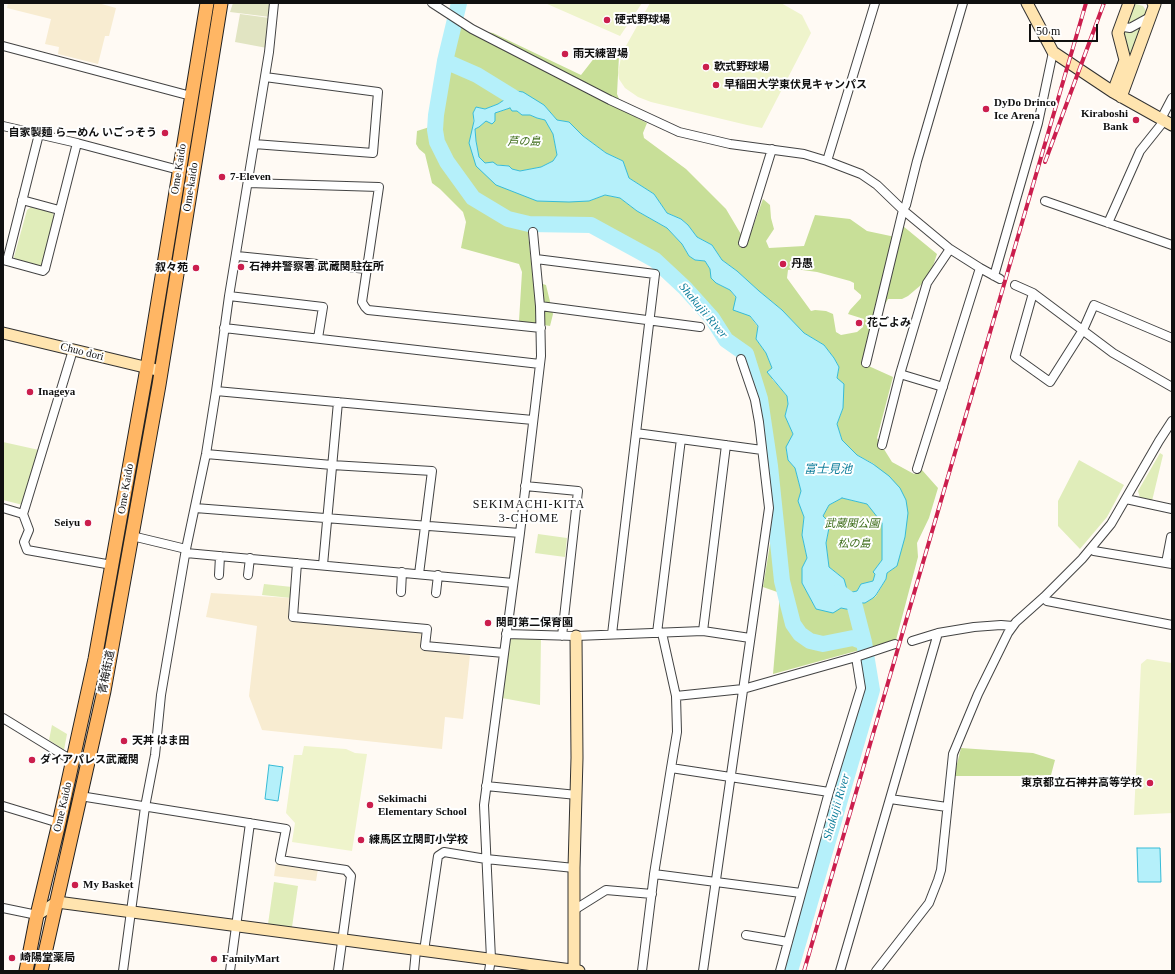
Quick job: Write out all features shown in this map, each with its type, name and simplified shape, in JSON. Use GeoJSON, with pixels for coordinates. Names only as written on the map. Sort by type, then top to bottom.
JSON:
{"type":"FeatureCollection","features":[{"type":"Feature","properties":{"kind":"main road","name":"Ome Kaido"},"geometry":{"type":"LineString","coordinates":[[26,971],[37,915],[60,823],[93,672],[147,368],[207,3]]}},
{"type":"Feature","properties":{"kind":"main road","name":"Ome-kaido"},"geometry":{"type":"LineString","coordinates":[[161,371],[221,3]]}},
{"type":"Feature","properties":{"kind":"main road","name":"青梅街道"},"geometry":{"type":"LineString","coordinates":[[42,971],[104,691],[161,371]]}},
{"type":"Feature","properties":{"kind":"main road"},"geometry":{"type":"LineString","coordinates":[[141,400],[156,402]]}},
{"type":"Feature","properties":{"kind":"street"},"geometry":{"type":"LineString","coordinates":[[122,971],[145,807],[155,755],[161,695],[186,551],[206,454],[224,328],[237,256],[269,52],[274,3]]}},
{"type":"Feature","properties":{"kind":"street"},"geometry":{"type":"LineString","coordinates":[[432,3],[472,29],[610,100],[679,132],[730,144],[804,154],[827,160],[870,180],[950,249],[997,277],[1038,124],[1053,52]]}},
{"type":"Feature","properties":{"kind":"street"},"geometry":{"type":"LineString","coordinates":[[827,160],[875,3]]}},
{"type":"Feature","properties":{"kind":"street"},"geometry":{"type":"LineString","coordinates":[[866,363],[903,210],[906,205],[917,161],[963,3]]}},
{"type":"Feature","properties":{"kind":"street"},"geometry":{"type":"LineString","coordinates":[[1028,3],[1053,52],[1117,94],[1166,122]]}},
{"type":"Feature","properties":{"kind":"street"},"geometry":{"type":"LineString","coordinates":[[1117,94],[1125,60],[1118,33],[1129,3]]}},
{"type":"Feature","properties":{"kind":"street"},"geometry":{"type":"LineString","coordinates":[[1117,94],[1155,3]]}},
{"type":"Feature","properties":{"kind":"street"},"geometry":{"type":"LineString","coordinates":[[1122,23],[1124,27],[1130,28],[1150,17]]}},
{"type":"Feature","properties":{"kind":"street"},"geometry":{"type":"LineString","coordinates":[[3,46],[191,96]]}},
{"type":"Feature","properties":{"kind":"street"},"geometry":{"type":"LineString","coordinates":[[254,144],[373,153],[378,92],[265,77]]}},
{"type":"Feature","properties":{"kind":"street"},"geometry":{"type":"LineString","coordinates":[[1108,223],[1140,152],[1166,122],[1172,98]]}},
{"type":"Feature","properties":{"kind":"street"},"geometry":{"type":"LineString","coordinates":[[3,126],[76,143],[179,170]]}},
{"type":"Feature","properties":{"kind":"street"},"geometry":{"type":"LineString","coordinates":[[39,134],[5,260],[43,271],[45,269],[62,205],[76,143]]}},
{"type":"Feature","properties":{"kind":"street"},"geometry":{"type":"LineString","coordinates":[[743,243],[772,149]]}},
{"type":"Feature","properties":{"kind":"street"},"geometry":{"type":"LineString","coordinates":[[248,184],[379,187],[362,302],[368,310],[541,328]]}},
{"type":"Feature","properties":{"kind":"street"},"geometry":{"type":"LineString","coordinates":[[22,200],[60,210]]}},
{"type":"Feature","properties":{"kind":"street"},"geometry":{"type":"LineString","coordinates":[[1045,201],[1172,245]]}},
{"type":"Feature","properties":{"kind":"street"},"geometry":{"type":"LineString","coordinates":[[489,971],[491,959],[484,805],[520,533],[540,364],[540,306],[533,232]]}},
{"type":"Feature","properties":{"kind":"street"},"geometry":{"type":"LineString","coordinates":[[882,445],[900,374],[927,283],[950,249]]}},
{"type":"Feature","properties":{"kind":"street"},"geometry":{"type":"LineString","coordinates":[[237,256],[366,269]]}},
{"type":"Feature","properties":{"kind":"street"},"geometry":{"type":"LineString","coordinates":[[536,259],[655,274],[612,634]]}},
{"type":"Feature","properties":{"kind":"street"},"geometry":{"type":"LineString","coordinates":[[917,469],[980,268]]}},
{"type":"Feature","properties":{"kind":"street"},"geometry":{"type":"LineString","coordinates":[[1015,285],[1033,293],[1113,353],[1172,387]]}},
{"type":"Feature","properties":{"kind":"street"},"geometry":{"type":"LineString","coordinates":[[1033,293],[1015,357],[1050,382],[1083,330],[1094,305],[1172,338]]}},
{"type":"Feature","properties":{"kind":"street"},"geometry":{"type":"LineString","coordinates":[[230,296],[323,307],[318,338]]}},
{"type":"Feature","properties":{"kind":"street"},"geometry":{"type":"LineString","coordinates":[[540,306],[700,327]]}},
{"type":"Feature","properties":{"kind":"street"},"geometry":{"type":"LineString","coordinates":[[224,328],[540,364]]}},
{"type":"Feature","properties":{"kind":"street","name":"Chuo dori"},"geometry":{"type":"LineString","coordinates":[[3,333],[161,371]]}},
{"type":"Feature","properties":{"kind":"street"},"geometry":{"type":"LineString","coordinates":[[73,350],[23,514],[29,530],[24,542],[27,550],[112,565]]}},
{"type":"Feature","properties":{"kind":"street"},"geometry":{"type":"LineString","coordinates":[[703,971],[769,508],[755,400],[741,359]]}},
{"type":"Feature","properties":{"kind":"street"},"geometry":{"type":"LineString","coordinates":[[900,374],[942,386]]}},
{"type":"Feature","properties":{"kind":"street"},"geometry":{"type":"LineString","coordinates":[[216,392],[533,420]]}},
{"type":"Feature","properties":{"kind":"street"},"geometry":{"type":"LineString","coordinates":[[322,565],[338,402]]}},
{"type":"Feature","properties":{"kind":"street"},"geometry":{"type":"LineString","coordinates":[[876,971],[929,903],[941,870],[953,754],[978,694],[1013,626],[1091,549],[1111,524],[1172,421]]}},
{"type":"Feature","properties":{"kind":"street"},"geometry":{"type":"LineString","coordinates":[[636,433],[762,450]]}},
{"type":"Feature","properties":{"kind":"street"},"geometry":{"type":"LineString","coordinates":[[642,971],[654,874],[677,732],[676,696],[660,633],[681,439]]}},
{"type":"Feature","properties":{"kind":"street"},"geometry":{"type":"LineString","coordinates":[[703,631],[726,445]]}},
{"type":"Feature","properties":{"kind":"street"},"geometry":{"type":"LineString","coordinates":[[206,454],[332,465],[432,471],[419,574]]}},
{"type":"Feature","properties":{"kind":"street"},"geometry":{"type":"LineString","coordinates":[[525,486],[578,491],[562,636]]}},
{"type":"Feature","properties":{"kind":"street"},"geometry":{"type":"LineString","coordinates":[[1126,499],[1172,509]]}},
{"type":"Feature","properties":{"kind":"street"},"geometry":{"type":"LineString","coordinates":[[3,508],[23,514]]}},
{"type":"Feature","properties":{"kind":"street"},"geometry":{"type":"LineString","coordinates":[[195,508],[520,533]]}},
{"type":"Feature","properties":{"kind":"street"},"geometry":{"type":"LineString","coordinates":[[132,536],[186,551],[220,556],[513,582]]}},
{"type":"Feature","properties":{"kind":"street"},"geometry":{"type":"LineString","coordinates":[[1091,549],[1094,551],[1169,564],[1172,537]]}},
{"type":"Feature","properties":{"kind":"street"},"geometry":{"type":"LineString","coordinates":[[219,575],[220,556]]}},
{"type":"Feature","properties":{"kind":"street"},"geometry":{"type":"LineString","coordinates":[[248,575],[250,558]]}},
{"type":"Feature","properties":{"kind":"street"},"geometry":{"type":"LineString","coordinates":[[297,563],[293,617],[426,630],[425,646],[504,653]]}},
{"type":"Feature","properties":{"kind":"street"},"geometry":{"type":"LineString","coordinates":[[401,592],[402,572]]}},
{"type":"Feature","properties":{"kind":"street"},"geometry":{"type":"LineString","coordinates":[[436,593],[438,575]]}},
{"type":"Feature","properties":{"kind":"street"},"geometry":{"type":"LineString","coordinates":[[1044,597],[1047,601],[1172,625]]}},
{"type":"Feature","properties":{"kind":"street"},"geometry":{"type":"LineString","coordinates":[[912,641],[938,633],[974,627],[1001,625],[1013,626]]}},
{"type":"Feature","properties":{"kind":"street"},"geometry":{"type":"LineString","coordinates":[[506,634],[576,636],[703,631],[750,638]]}},
{"type":"Feature","properties":{"kind":"street"},"geometry":{"type":"LineString","coordinates":[[840,971],[938,633]]}},
{"type":"Feature","properties":{"kind":"street"},"geometry":{"type":"LineString","coordinates":[[3,908],[37,915],[57,902],[575,971],[574,868],[577,795],[576,636]]}},
{"type":"Feature","properties":{"kind":"street"},"geometry":{"type":"LineString","coordinates":[[676,696],[743,689],[895,644]]}},
{"type":"Feature","properties":{"kind":"street"},"geometry":{"type":"LineString","coordinates":[[780,971],[800,893],[861,688],[858,656]]}},
{"type":"Feature","properties":{"kind":"street"},"geometry":{"type":"LineString","coordinates":[[3,718],[73,761]]}},
{"type":"Feature","properties":{"kind":"street"},"geometry":{"type":"LineString","coordinates":[[671,768],[829,792]]}},
{"type":"Feature","properties":{"kind":"street"},"geometry":{"type":"LineString","coordinates":[[486,786],[577,795]]}},
{"type":"Feature","properties":{"kind":"street"},"geometry":{"type":"LineString","coordinates":[[80,796],[286,829],[280,860],[346,870],[351,876],[338,971]]}},
{"type":"Feature","properties":{"kind":"street"},"geometry":{"type":"LineString","coordinates":[[890,799],[947,807]]}},
{"type":"Feature","properties":{"kind":"street"},"geometry":{"type":"LineString","coordinates":[[3,806],[60,823]]}},
{"type":"Feature","properties":{"kind":"street"},"geometry":{"type":"LineString","coordinates":[[230,971],[250,823]]}},
{"type":"Feature","properties":{"kind":"street"},"geometry":{"type":"LineString","coordinates":[[414,971],[420,950],[438,856],[444,852],[486,859],[574,868]]}},
{"type":"Feature","properties":{"kind":"street"},"geometry":{"type":"LineString","coordinates":[[654,874],[800,893]]}},
{"type":"Feature","properties":{"kind":"street"},"geometry":{"type":"LineString","coordinates":[[574,910],[606,890],[652,894]]}},
{"type":"Feature","properties":{"kind":"street"},"geometry":{"type":"LineString","coordinates":[[746,935],[788,942]]}},
{"type":"Feature","properties":{"kind":"shaded area"},"geometry":{"type":"Polygon","coordinates":[[[8,3],[98,3],[116,8],[109,36],[105,36],[98,64],[58,54],[59,47],[45,44],[51,19],[7,8],[8,3]]]}},
{"type":"Feature","properties":{"kind":"shaded area"},"geometry":{"type":"Polygon","coordinates":[[[211,593],[290,598],[289,621],[422,633],[421,650],[470,655],[463,719],[445,717],[442,749],[262,730],[249,696],[257,626],[206,617],[211,593]]]}},
{"type":"Feature","properties":{"kind":"shaded area"},"geometry":{"type":"Polygon","coordinates":[[[276,863],[318,869],[316,881],[274,876],[276,863]]]}},
{"type":"Feature","properties":{"kind":"green space"},"geometry":{"type":"Polygon","coordinates":[[[233,3],[270,3],[270,17],[230,12],[233,3]]]}},
{"type":"Feature","properties":{"kind":"green space","name":"硬式野球場"},"geometry":{"type":"Polygon","coordinates":[[[545,3],[642,3],[620,36],[545,3]]]}},
{"type":"Feature","properties":{"kind":"green space","name":"軟式野球場"},"geometry":{"type":"Polygon","coordinates":[[[650,3],[781,3],[802,15],[811,33],[762,128],[651,102],[638,97],[625,88],[619,79],[618,72],[622,53],[650,3]]]}},
{"type":"Feature","properties":{"kind":"green space"},"geometry":{"type":"Polygon","coordinates":[[[1136,4],[1143,6],[1147,12],[1146,15],[1128,23],[1133,6],[1136,4]]]}},
{"type":"Feature","properties":{"kind":"green space"},"geometry":{"type":"Polygon","coordinates":[[[240,14],[270,18],[267,48],[235,42],[240,14]]]}},
{"type":"Feature","properties":{"kind":"green space"},"geometry":{"type":"Polygon","coordinates":[[[457,27],[493,33],[581,75],[602,48],[619,56],[617,94],[624,111],[647,123],[643,133],[644,138],[686,169],[726,209],[742,236],[748,240],[763,199],[770,205],[774,229],[766,241],[769,248],[804,246],[815,215],[850,219],[867,231],[900,238],[903,226],[937,254],[933,266],[921,285],[902,299],[888,299],[869,333],[862,363],[893,377],[877,438],[892,462],[914,474],[922,470],[938,488],[929,518],[917,543],[918,557],[896,640],[773,674],[780,593],[763,587],[777,501],[773,461],[762,393],[746,350],[729,337],[717,321],[661,260],[594,223],[552,220],[527,223],[533,281],[546,285],[553,314],[550,326],[519,321],[522,272],[519,264],[461,248],[466,222],[463,212],[432,183],[425,154],[416,144],[417,131],[439,124],[445,85],[457,27]],[[515,91],[498,104],[485,109],[476,107],[473,113],[476,166],[589,201],[605,195],[620,198],[637,211],[667,228],[682,244],[689,256],[695,260],[705,261],[716,283],[730,290],[758,327],[756,339],[766,353],[772,368],[772,379],[787,396],[788,404],[785,416],[793,434],[786,448],[788,460],[795,468],[801,491],[799,501],[804,517],[802,535],[807,558],[802,568],[802,583],[816,609],[841,608],[851,610],[858,603],[865,603],[876,596],[886,579],[887,573],[897,566],[874,464],[857,455],[842,440],[837,424],[843,408],[837,378],[839,367],[834,358],[824,345],[804,333],[782,310],[722,260],[712,245],[697,237],[688,225],[681,219],[667,213],[654,194],[629,178],[623,161],[606,153],[583,136],[569,122],[557,120],[544,105],[515,91]],[[795,269],[788,270],[787,278],[811,311],[826,311],[833,314],[836,332],[841,335],[857,332],[863,327],[864,319],[848,314],[861,298],[861,295],[854,289],[854,283],[817,272],[795,269]]]}},
{"type":"Feature","properties":{"kind":"green space"},"geometry":{"type":"Polygon","coordinates":[[[1141,27],[1125,74],[1123,30],[1130,32],[1141,27]]]}},
{"type":"Feature","properties":{"kind":"green space","name":"芦の島"},"geometry":{"type":"Polygon","coordinates":[[[510,108],[522,115],[530,115],[545,120],[553,134],[557,155],[553,161],[541,167],[520,171],[512,169],[509,166],[485,163],[479,157],[475,129],[486,121],[495,121],[495,113],[510,108]]]}},
{"type":"Feature","properties":{"kind":"green space"},"geometry":{"type":"Polygon","coordinates":[[[31,207],[52,212],[54,215],[44,263],[39,266],[15,260],[14,257],[27,210],[31,207]]]}},
{"type":"Feature","properties":{"kind":"green space"},"geometry":{"type":"Polygon","coordinates":[[[3,442],[39,450],[23,505],[3,500],[3,442]]]}},
{"type":"Feature","properties":{"kind":"green space"},"geometry":{"type":"Polygon","coordinates":[[[1160,453],[1163,455],[1152,501],[1140,498],[1138,491],[1160,453]]]}},
{"type":"Feature","properties":{"kind":"green space"},"geometry":{"type":"Polygon","coordinates":[[[1079,460],[1124,485],[1107,517],[1080,549],[1058,526],[1058,501],[1079,460]]]}},
{"type":"Feature","properties":{"kind":"green space","name":"松の島"},"geometry":{"type":"Polygon","coordinates":[[[842,498],[867,504],[883,523],[882,560],[873,572],[875,574],[873,581],[861,584],[857,591],[848,594],[844,579],[829,567],[826,543],[830,523],[823,516],[829,505],[842,498]]]}},
{"type":"Feature","properties":{"kind":"green space"},"geometry":{"type":"Polygon","coordinates":[[[538,534],[567,538],[565,557],[535,553],[538,534]]]}},
{"type":"Feature","properties":{"kind":"green space"},"geometry":{"type":"Polygon","coordinates":[[[264,584],[292,587],[291,598],[262,595],[264,584]]]}},
{"type":"Feature","properties":{"kind":"green space"},"geometry":{"type":"Polygon","coordinates":[[[510,638],[541,639],[540,705],[502,698],[510,638]]]}},
{"type":"Feature","properties":{"kind":"green space"},"geometry":{"type":"Polygon","coordinates":[[[1147,659],[1172,663],[1172,813],[1134,815],[1141,664],[1147,659]]]}},
{"type":"Feature","properties":{"kind":"green space"},"geometry":{"type":"Polygon","coordinates":[[[52,725],[67,734],[64,750],[49,740],[52,725]]]}},
{"type":"Feature","properties":{"kind":"green space"},"geometry":{"type":"Polygon","coordinates":[[[304,746],[346,749],[355,753],[367,754],[352,851],[292,842],[295,823],[286,813],[294,755],[302,755],[304,746]]]}},
{"type":"Feature","properties":{"kind":"green space"},"geometry":{"type":"Polygon","coordinates":[[[961,748],[1033,753],[1055,760],[1051,775],[954,776],[961,748]]]}},
{"type":"Feature","properties":{"kind":"green space"},"geometry":{"type":"Polygon","coordinates":[[[274,882],[298,886],[292,927],[268,924],[274,882]]]}},
{"type":"Feature","properties":{"kind":"water","name":"富士見池"},"geometry":{"type":"Polygon","coordinates":[[[515,91],[523,92],[544,105],[557,120],[569,122],[583,136],[606,153],[623,161],[629,178],[654,194],[667,213],[681,219],[688,225],[697,237],[712,245],[722,260],[782,310],[804,333],[824,345],[834,358],[839,367],[837,378],[844,384],[843,408],[837,424],[842,440],[857,455],[873,464],[889,476],[900,488],[906,500],[908,513],[905,537],[897,566],[887,573],[886,579],[873,598],[865,603],[858,603],[851,610],[841,608],[833,613],[816,609],[802,583],[802,568],[807,558],[802,535],[804,517],[798,501],[801,491],[795,468],[788,460],[786,447],[793,434],[785,416],[788,404],[787,396],[767,372],[772,368],[766,353],[756,339],[758,326],[750,316],[733,310],[736,297],[730,290],[716,283],[711,278],[710,269],[705,261],[695,260],[689,256],[682,244],[667,228],[637,211],[620,198],[605,195],[589,201],[537,201],[496,185],[476,166],[469,143],[474,121],[473,113],[476,107],[485,109],[498,104],[515,91]],[[510,108],[495,113],[495,121],[492,124],[486,121],[475,129],[479,157],[485,163],[493,162],[497,165],[509,166],[512,169],[520,171],[541,167],[553,161],[557,155],[553,134],[545,120],[530,115],[522,115],[517,111],[512,111],[510,108]],[[842,498],[829,505],[823,516],[830,523],[826,543],[829,567],[844,579],[848,593],[857,591],[861,584],[873,581],[875,574],[873,572],[882,560],[882,523],[867,504],[842,498]]]}},
{"type":"Feature","properties":{"kind":"water"},"geometry":{"type":"Polygon","coordinates":[[[269,765],[283,767],[278,801],[265,799],[269,765]]]}},
{"type":"Feature","properties":{"kind":"water"},"geometry":{"type":"Polygon","coordinates":[[[1137,848],[1160,848],[1161,882],[1138,882],[1137,848]]]}},
{"type":"Feature","properties":{"kind":"waterway","name":"Shakujii River"},"geometry":{"type":"LineString","coordinates":[[459,3],[445,61],[436,115],[435,130],[437,142],[447,162],[473,198],[508,219],[529,224],[591,225],[655,260],[685,288],[712,318],[726,340],[746,354],[760,399],[770,466],[782,581],[793,624],[800,634],[810,641],[823,644],[853,638],[864,642]]}},
{"type":"Feature","properties":{"kind":"waterway","name":"Shakujii River"},"geometry":{"type":"LineString","coordinates":[[445,61],[477,75],[516,99]]}},
{"type":"Feature","properties":{"kind":"waterway","name":"Shakujii River"},"geometry":{"type":"LineString","coordinates":[[790,971],[872,690],[864,642],[854,603],[839,592]]}},
{"type":"Feature","properties":{"kind":"railway"},"geometry":{"type":"LineString","coordinates":[[804,971],[1086,3]]}},
{"type":"Feature","properties":{"kind":"railway"},"geometry":{"type":"LineString","coordinates":[[1045,162],[1104,3]]}},
{"type":"Feature","properties":{"kind":"place","name":"硬式野球場"},"geometry":{"type":"Point","coordinates":[607,20]}},
{"type":"Feature","properties":{"kind":"place","name":"雨天練習場"},"geometry":{"type":"Point","coordinates":[565,54]}},
{"type":"Feature","properties":{"kind":"place","name":"軟式野球場"},"geometry":{"type":"Point","coordinates":[706,67]}},
{"type":"Feature","properties":{"kind":"place","name":"早稲田大学東伏見キャンパス"},"geometry":{"type":"Point","coordinates":[716,85]}},
{"type":"Feature","properties":{"kind":"place","name":"DyDo Drinco Ice Arena"},"geometry":{"type":"Point","coordinates":[986,109]}},
{"type":"Feature","properties":{"kind":"place","name":"Kiraboshi Bank"},"geometry":{"type":"Point","coordinates":[1136,120]}},
{"type":"Feature","properties":{"kind":"place","name":"自家製麺 らーめん いごっそう"},"geometry":{"type":"Point","coordinates":[165,133]}},
{"type":"Feature","properties":{"kind":"place","name":"7-Eleven"},"geometry":{"type":"Point","coordinates":[222,177]}},
{"type":"Feature","properties":{"kind":"place","name":"丹愚"},"geometry":{"type":"Point","coordinates":[783,264]}},
{"type":"Feature","properties":{"kind":"place","name":"石神井警察署 武蔵関駐在所"},"geometry":{"type":"Point","coordinates":[241,267]}},
{"type":"Feature","properties":{"kind":"place","name":"叙々苑"},"geometry":{"type":"Point","coordinates":[196,268]}},
{"type":"Feature","properties":{"kind":"place","name":"花ごよみ"},"geometry":{"type":"Point","coordinates":[859,323]}},
{"type":"Feature","properties":{"kind":"place","name":"Inageya"},"geometry":{"type":"Point","coordinates":[30,392]}},
{"type":"Feature","properties":{"kind":"place","name":"Seiyu"},"geometry":{"type":"Point","coordinates":[88,523]}},
{"type":"Feature","properties":{"kind":"place","name":"関町第二保育園"},"geometry":{"type":"Point","coordinates":[488,623]}},
{"type":"Feature","properties":{"kind":"place","name":"天丼 はま田"},"geometry":{"type":"Point","coordinates":[124,741]}},
{"type":"Feature","properties":{"kind":"place","name":"ダイアパレス武蔵関"},"geometry":{"type":"Point","coordinates":[32,760]}},
{"type":"Feature","properties":{"kind":"place","name":"東京都立石神井高等学校"},"geometry":{"type":"Point","coordinates":[1150,783]}},
{"type":"Feature","properties":{"kind":"place","name":"Sekimachi Elementary School"},"geometry":{"type":"Point","coordinates":[370,805]}},
{"type":"Feature","properties":{"kind":"place","name":"練馬区立関町小学校"},"geometry":{"type":"Point","coordinates":[361,840]}},
{"type":"Feature","properties":{"kind":"place","name":"My Basket"},"geometry":{"type":"Point","coordinates":[75,885]}},
{"type":"Feature","properties":{"kind":"place","name":"崎陽堂薬局"},"geometry":{"type":"Point","coordinates":[12,958]}},
{"type":"Feature","properties":{"kind":"place","name":"FamilyMart"},"geometry":{"type":"Point","coordinates":[214,959]}},
{"type":"Feature","properties":{"kind":"district","name":"SEKIMACHI-KITA 3-CHOME"},"geometry":{"type":"Point","coordinates":[529,512]}},
{"type":"Feature","properties":{"kind":"park label","name":"武蔵関公園"},"geometry":{"type":"Point","coordinates":[852,524]}}]}
